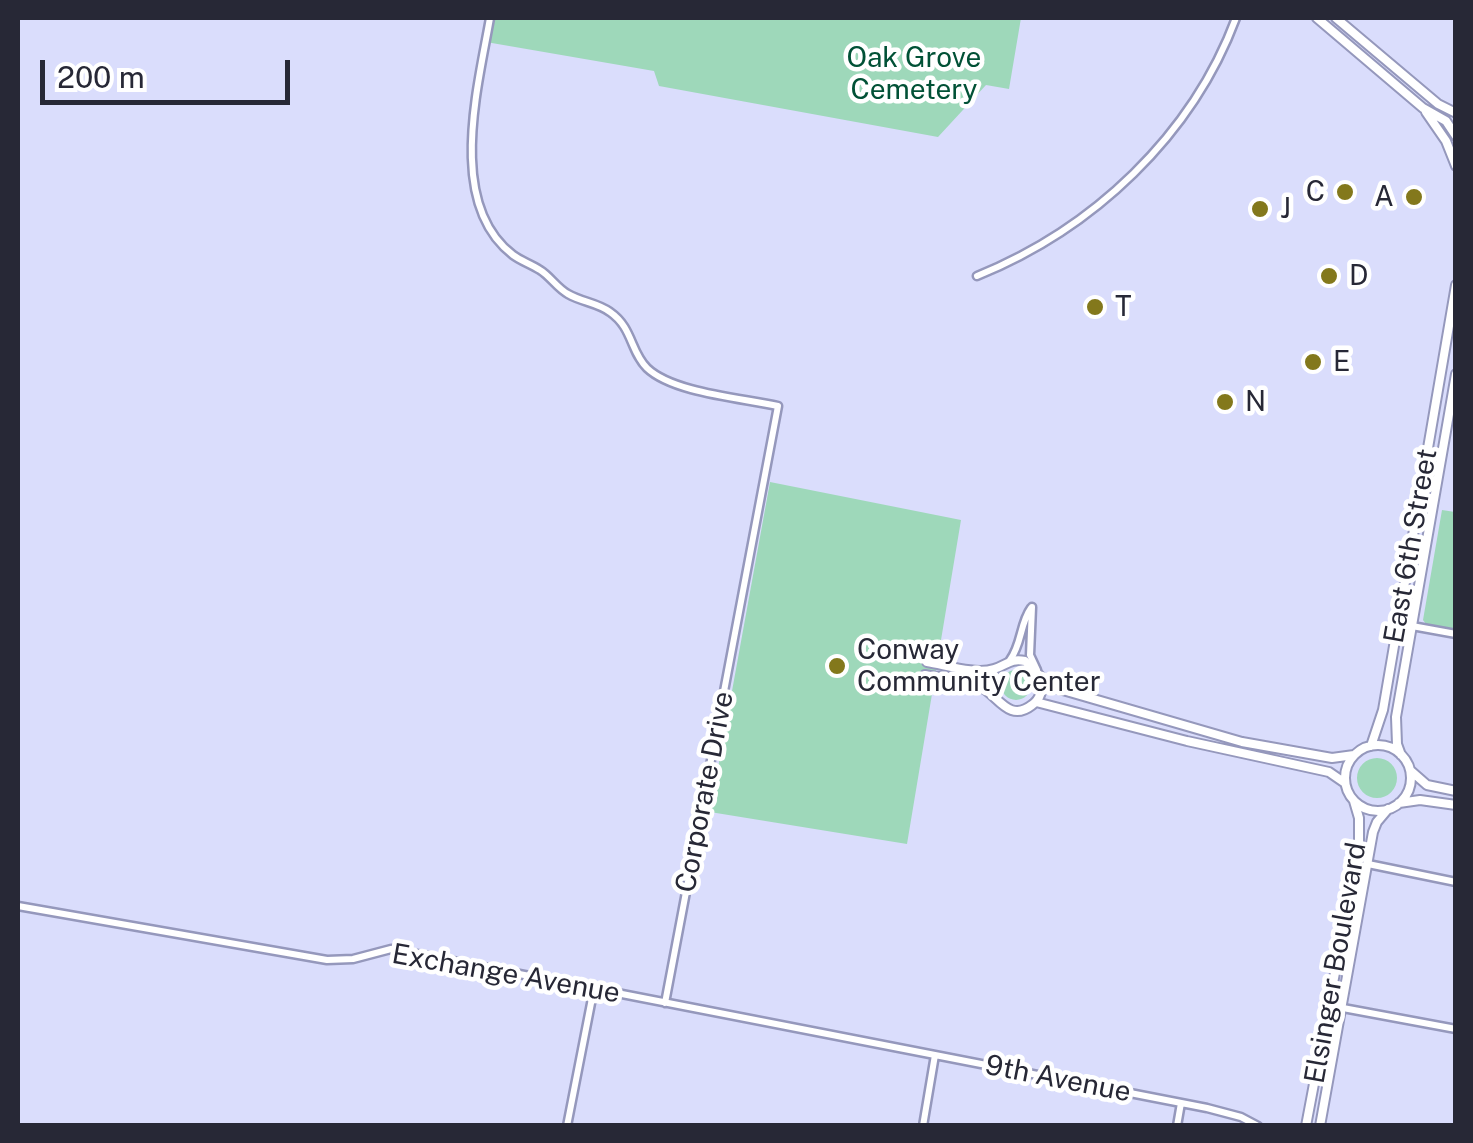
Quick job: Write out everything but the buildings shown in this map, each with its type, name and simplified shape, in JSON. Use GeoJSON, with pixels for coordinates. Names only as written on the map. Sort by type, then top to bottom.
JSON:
{"type":"FeatureCollection","features":[{"type":"Feature","properties":{"kind":"street","name":"Corporate Drive"},"geometry":{"type":"LineString","coordinates":[[490,18],[470,169],[482,212],[495,239],[541,270],[566,294],[605,308],[625,323],[646,367],[674,384],[778,406],[664,1003]]}},
{"type":"Feature","properties":{"kind":"street"},"geometry":{"type":"LineString","coordinates":[[976,276],[1007,264],[1066,230],[1133,174],[1200,91],[1224,50],[1236,18]]}},
{"type":"Feature","properties":{"kind":"street"},"geometry":{"type":"LineString","coordinates":[[1317,18],[1423,108],[1446,122],[1456,136]]}},
{"type":"Feature","properties":{"kind":"street"},"geometry":{"type":"LineString","coordinates":[[1336,18],[1438,104],[1456,113]]}},
{"type":"Feature","properties":{"kind":"street"},"geometry":{"type":"LineString","coordinates":[[1423,108],[1446,141],[1456,166]]}},
{"type":"Feature","properties":{"kind":"street","name":"East 6th Street"},"geometry":{"type":"LineString","coordinates":[[1371,746],[1381,720],[1456,285]]}},
{"type":"Feature","properties":{"kind":"street","name":"East 6th Street"},"geometry":{"type":"LineString","coordinates":[[1401,756],[1396,744],[1396,718],[1456,374]]}},
{"type":"Feature","properties":{"kind":"street"},"geometry":{"type":"LineString","coordinates":[[925,675],[979,686],[1008,710],[1024,710],[1036,702],[1042,684],[1030,655],[1032,608],[1010,660],[996,669],[927,662]]}},
{"type":"Feature","properties":{"kind":"street"},"geometry":{"type":"LineString","coordinates":[[1412,626],[1456,634]]}},
{"type":"Feature","properties":{"kind":"street"},"geometry":{"type":"LineString","coordinates":[[1010,660],[1025,661],[1037,670]]}},
{"type":"Feature","properties":{"kind":"street"},"geometry":{"type":"LineString","coordinates":[[992,693],[996,669]]}},
{"type":"Feature","properties":{"kind":"street"},"geometry":{"type":"LineString","coordinates":[[1042,684],[1242,742],[1332,758],[1354,755],[1371,746],[1392,749],[1427,785],[1456,792]]}},
{"type":"Feature","properties":{"kind":"street"},"geometry":{"type":"LineString","coordinates":[[1036,702],[1329,772],[1345,783]]}},
{"type":"Feature","properties":{"kind":"street"},"geometry":{"type":"LineString","coordinates":[[1354,755],[1345,773],[1345,783],[1354,801],[1370,810],[1420,800],[1456,805]]}},
{"type":"Feature","properties":{"kind":"street"},"geometry":{"type":"LineString","coordinates":[[1398,804],[1408,792],[1409,770]]}},
{"type":"Feature","properties":{"kind":"street","name":"Elsinger Boulevard"},"geometry":{"type":"LineString","coordinates":[[1306,1126],[1359,846],[1359,818],[1354,801]]}},
{"type":"Feature","properties":{"kind":"street","name":"Elsinger Boulevard"},"geometry":{"type":"LineString","coordinates":[[1320,1126],[1375,826],[1388,809]]}},
{"type":"Feature","properties":{"kind":"street"},"geometry":{"type":"LineString","coordinates":[[1368,864],[1456,882]]}},
{"type":"Feature","properties":{"kind":"street","name":"Exchange Avenue"},"geometry":{"type":"LineString","coordinates":[[18,906],[326,960],[353,959],[391,950],[935,1055]]}},
{"type":"Feature","properties":{"kind":"street"},"geometry":{"type":"LineString","coordinates":[[567,1126],[594,988]]}},
{"type":"Feature","properties":{"kind":"street"},"geometry":{"type":"LineString","coordinates":[[1343,1008],[1456,1029]]}},
{"type":"Feature","properties":{"kind":"street"},"geometry":{"type":"LineString","coordinates":[[922,1126],[935,1055]]}},
{"type":"Feature","properties":{"kind":"street","name":"9th Avenue"},"geometry":{"type":"LineString","coordinates":[[935,1055],[1181,1102],[1240,1117],[1258,1126]]}},
{"type":"Feature","properties":{"kind":"street"},"geometry":{"type":"LineString","coordinates":[[1178,1126],[1181,1102]]}},
{"type":"Feature","properties":{"kind":"green space","name":"Oak Grove Cemetery"},"geometry":{"type":"Polygon","coordinates":[[[490,18],[1021,18],[1009,89],[986,85],[938,137],[659,86],[654,71],[486,42],[490,18]]]}},
{"type":"Feature","properties":{"kind":"green space","name":"Conway Community Center"},"geometry":{"type":"Polygon","coordinates":[[[770,482],[961,520],[907,844],[710,812],[770,482]]]}},
{"type":"Feature","properties":{"kind":"green space"},"geometry":{"type":"Polygon","coordinates":[[[1442,510],[1455,512],[1455,629],[1426,624],[1423,620],[1442,510]]]}},
{"type":"Feature","properties":{"kind":"green space"},"geometry":{"type":"Polygon","coordinates":[[[1016,670],[1027,674],[1031,685],[1027,696],[1016,700],[1005,696],[1001,685],[1005,674],[1016,670]]]}},
{"type":"Feature","properties":{"kind":"green space"},"geometry":{"type":"Polygon","coordinates":[[[1377,758],[1391,764],[1397,778],[1391,792],[1377,798],[1363,792],[1357,778],[1363,764],[1377,758]]]}},
{"type":"Feature","properties":{"kind":"place","name":"C"},"geometry":{"type":"Point","coordinates":[1345,192]}},
{"type":"Feature","properties":{"kind":"place","name":"A"},"geometry":{"type":"Point","coordinates":[1414,197]}},
{"type":"Feature","properties":{"kind":"place","name":"J"},"geometry":{"type":"Point","coordinates":[1260,209]}},
{"type":"Feature","properties":{"kind":"place","name":"D"},"geometry":{"type":"Point","coordinates":[1329,276]}},
{"type":"Feature","properties":{"kind":"place","name":"T"},"geometry":{"type":"Point","coordinates":[1095,307]}},
{"type":"Feature","properties":{"kind":"place","name":"E"},"geometry":{"type":"Point","coordinates":[1313,362]}},
{"type":"Feature","properties":{"kind":"place","name":"N"},"geometry":{"type":"Point","coordinates":[1225,402]}},
{"type":"Feature","properties":{"kind":"place","name":"Conway Community Center"},"geometry":{"type":"Point","coordinates":[837,666]}}]}
